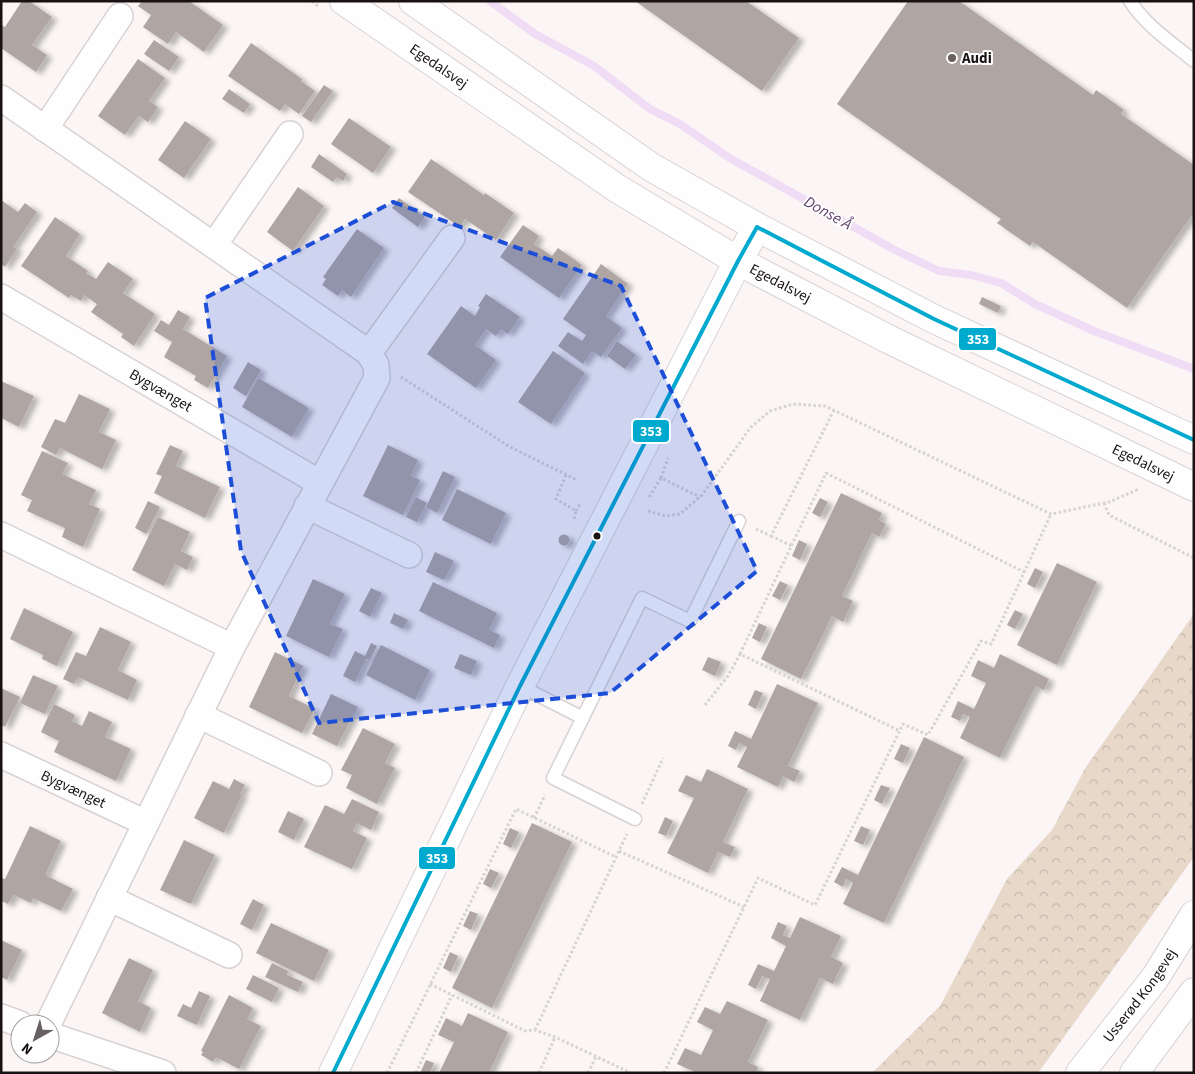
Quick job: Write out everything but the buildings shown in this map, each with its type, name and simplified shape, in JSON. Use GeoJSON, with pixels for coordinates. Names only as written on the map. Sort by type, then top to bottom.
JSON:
{"type":"FeatureCollection","features":[{"type":"Feature","properties":{"kind":"street","name":"Egedalsvej"},"geometry":{"type":"LineString","coordinates":[[344,1],[618,189],[738,262],[888,339],[1194,486]]}},
{"type":"Feature","properties":{"kind":"street"},"geometry":{"type":"LineString","coordinates":[[413,1],[651,168],[757,227],[934,319],[1194,440]]}},
{"type":"Feature","properties":{"kind":"street"},"geometry":{"type":"LineString","coordinates":[[45,129],[120,16]]}},
{"type":"Feature","properties":{"kind":"street"},"geometry":{"type":"LineString","coordinates":[[1,98],[373,359],[377,378],[232,647],[53,1014]]}},
{"type":"Feature","properties":{"kind":"street"},"geometry":{"type":"LineString","coordinates":[[214,246],[290,134]]}},
{"type":"Feature","properties":{"kind":"street"},"geometry":{"type":"LineString","coordinates":[[333,1073],[520,686],[757,227]]}},
{"type":"Feature","properties":{"kind":"street"},"geometry":{"type":"LineString","coordinates":[[373,359],[452,238]]}},
{"type":"Feature","properties":{"kind":"street","name":"Bygvænget"},"geometry":{"type":"LineString","coordinates":[[1,297],[320,483]]}},
{"type":"Feature","properties":{"kind":"street"},"geometry":{"type":"LineString","coordinates":[[308,506],[409,555]]}},
{"type":"Feature","properties":{"kind":"street"},"geometry":{"type":"LineString","coordinates":[[1,535],[232,647]]}},
{"type":"Feature","properties":{"kind":"street"},"geometry":{"type":"LineString","coordinates":[[198,715],[319,773]]}},
{"type":"Feature","properties":{"kind":"street","name":"Bygvænget"},"geometry":{"type":"LineString","coordinates":[[1,755],[146,823]]}},
{"type":"Feature","properties":{"kind":"street"},"geometry":{"type":"LineString","coordinates":[[109,898],[229,955]]}},
{"type":"Feature","properties":{"kind":"street","name":"Usserød Kongevej"},"geometry":{"type":"LineString","coordinates":[[1080,1073],[1155,978],[1194,915]]}},
{"type":"Feature","properties":{"kind":"street"},"geometry":{"type":"LineString","coordinates":[[1134,1073],[1194,992]]}},
{"type":"Feature","properties":{"kind":"street"},"geometry":{"type":"LineString","coordinates":[[60,1038],[162,1073]]}},
{"type":"Feature","properties":{"kind":"lane"},"geometry":{"type":"LineString","coordinates":[[1130,1],[1138,13],[1154,29],[1194,61]]}},
{"type":"Feature","properties":{"kind":"lane"},"geometry":{"type":"LineString","coordinates":[[635,819],[553,778],[642,598],[690,621],[740,521]]}},
{"type":"Feature","properties":{"kind":"lane"},"geometry":{"type":"LineString","coordinates":[[520,686],[582,718]]}},
{"type":"Feature","properties":{"kind":"path"},"geometry":{"type":"LineString","coordinates":[[373,359],[510,447],[577,480]]}},
{"type":"Feature","properties":{"kind":"path"},"geometry":{"type":"LineString","coordinates":[[648,511],[666,516],[680,514],[700,497],[751,427],[770,411],[793,404],[825,406],[1051,514],[1104,503],[1137,490],[1165,473]]}},
{"type":"Feature","properties":{"kind":"path"},"geometry":{"type":"LineString","coordinates":[[771,536],[834,410]]}},
{"type":"Feature","properties":{"kind":"path"},"geometry":{"type":"LineString","coordinates":[[648,498],[661,478],[669,457]]}},
{"type":"Feature","properties":{"kind":"path"},"geometry":{"type":"LineString","coordinates":[[705,705],[728,676],[740,654],[826,473],[1024,572]]}},
{"type":"Feature","properties":{"kind":"path"},"geometry":{"type":"LineString","coordinates":[[566,475],[556,499],[574,510],[580,504]]}},
{"type":"Feature","properties":{"kind":"path"},"geometry":{"type":"LineString","coordinates":[[661,478],[700,497]]}},
{"type":"Feature","properties":{"kind":"path"},"geometry":{"type":"LineString","coordinates":[[1104,503],[1109,515],[1194,558]]}},
{"type":"Feature","properties":{"kind":"path"},"geometry":{"type":"LineString","coordinates":[[664,1073],[758,878],[815,905],[903,724],[928,735],[981,641],[991,644],[1051,514]]}},
{"type":"Feature","properties":{"kind":"path"},"geometry":{"type":"LineString","coordinates":[[740,521],[792,546]]}},
{"type":"Feature","properties":{"kind":"path"},"geometry":{"type":"LineString","coordinates":[[740,654],[900,731]]}},
{"type":"Feature","properties":{"kind":"path"},"geometry":{"type":"LineString","coordinates":[[535,1030],[664,758]]}},
{"type":"Feature","properties":{"kind":"path"},"geometry":{"type":"LineString","coordinates":[[534,818],[553,778]]}},
{"type":"Feature","properties":{"kind":"path"},"geometry":{"type":"LineString","coordinates":[[387,1073],[516,809],[616,857]]}},
{"type":"Feature","properties":{"kind":"path"},"geometry":{"type":"LineString","coordinates":[[619,851],[744,908]]}},
{"type":"Feature","properties":{"kind":"path"},"geometry":{"type":"LineString","coordinates":[[430,984],[525,1031],[535,1030],[555,1037],[631,1073]]}},
{"type":"Feature","properties":{"kind":"path"},"geometry":{"type":"LineString","coordinates":[[416,1073],[452,995]]}},
{"type":"Feature","properties":{"kind":"path"},"geometry":{"type":"LineString","coordinates":[[539,1073],[555,1037]]}},
{"type":"Feature","properties":{"kind":"path"},"geometry":{"type":"LineString","coordinates":[[588,1073],[596,1057]]}},
{"type":"Feature","properties":{"kind":"highlighted area"},"geometry":{"type":"Polygon","coordinates":[[[393,202],[621,286],[757,571],[610,693],[319,723],[241,551],[205,298],[393,202]]]}},
{"type":"Feature","properties":{"kind":"green space"},"geometry":{"type":"Polygon","coordinates":[[[1194,610],[1194,857],[1038,1073],[872,1073],[940,1006],[1007,879],[1052,830],[1086,767],[1191,618],[1194,610]]]}},
{"type":"Feature","properties":{"kind":"waterway","name":"Donse Å"},"geometry":{"type":"LineString","coordinates":[[490,1],[535,34],[594,66],[650,109],[680,124],[728,157],[895,250],[939,271],[971,275],[1001,283],[1035,304],[1094,331],[1194,369]]}},
{"type":"Feature","properties":{"kind":"transit line","name":"353"},"geometry":{"type":"LineString","coordinates":[[333,1073],[520,686],[757,227],[934,319],[1194,440]]}},
{"type":"Feature","properties":{"kind":"place","name":"Audi"},"geometry":{"type":"Point","coordinates":[952,58]}}]}
